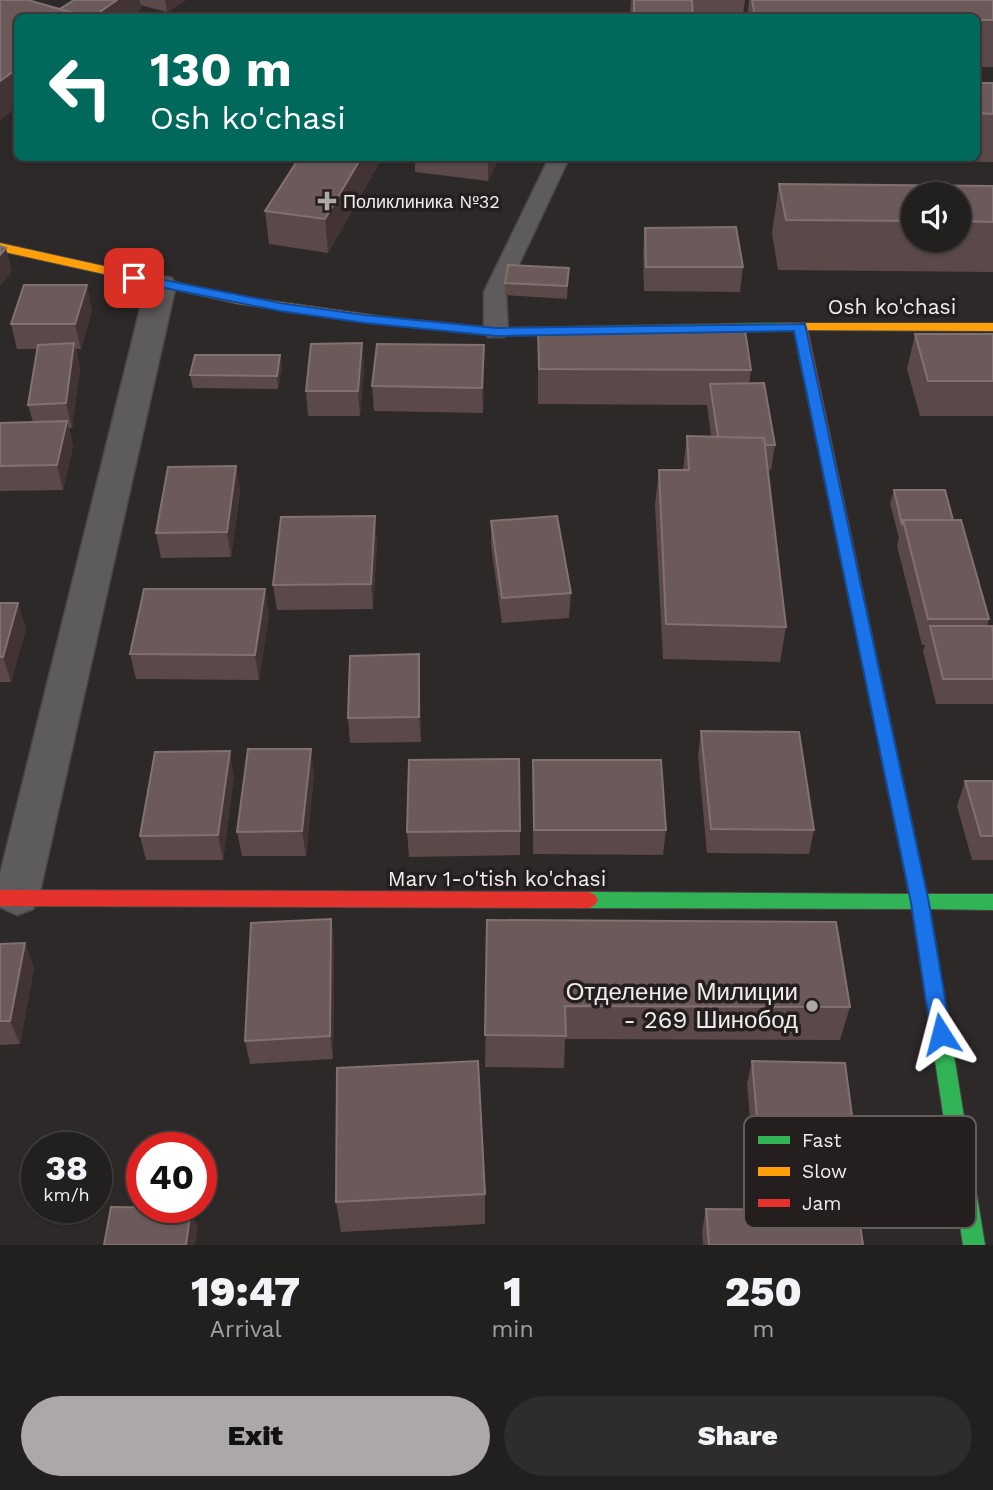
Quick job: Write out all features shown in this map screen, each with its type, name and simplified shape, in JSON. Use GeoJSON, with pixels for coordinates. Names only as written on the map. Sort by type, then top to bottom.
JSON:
{"type":"FeatureCollection","features":[{"type":"Feature","properties":{"kind":"street","name":"Osh ko'chasi"},"geometry":{"type":"LineString","coordinates":[[0,247],[161,285],[239,300],[344,316],[496,332],[993,327]]}},
{"type":"Feature","properties":{"kind":"street"},"geometry":{"type":"LineString","coordinates":[[8,897],[161,285]]}},
{"type":"Feature","properties":{"kind":"street"},"geometry":{"type":"LineString","coordinates":[[800,327],[920,903],[954,1116]]}},
{"type":"Feature","properties":{"kind":"street","name":"Marv 1-o'tish ko'chasi"},"geometry":{"type":"LineString","coordinates":[[8,897],[993,902]]}},
{"type":"Feature","properties":{"kind":"lane"},"geometry":{"type":"LineString","coordinates":[[496,332],[495,292],[558,161]]}},
{"type":"Feature","properties":{"kind":"building"},"geometry":{"type":"Polygon","coordinates":[[[0,0],[28,0],[77,14],[14,14],[14,71],[0,81],[0,0]]]}},
{"type":"Feature","properties":{"kind":"building"},"geometry":{"type":"Polygon","coordinates":[[[74,0],[117,0],[97,14],[77,14],[60,9],[74,0]]]}},
{"type":"Feature","properties":{"kind":"building"},"geometry":{"type":"Polygon","coordinates":[[[634,0],[692,0],[693,14],[634,14],[634,0]]]}},
{"type":"Feature","properties":{"kind":"building"},"geometry":{"type":"Polygon","coordinates":[[[752,0],[993,0],[993,20],[980,20],[980,14],[754,14],[752,0]]]}},
{"type":"Feature","properties":{"kind":"building"},"geometry":{"type":"Polygon","coordinates":[[[980,83],[993,83],[993,114],[980,113],[980,83]]]}},
{"type":"Feature","properties":{"kind":"building"},"geometry":{"type":"Polygon","coordinates":[[[297,161],[359,161],[325,219],[265,211],[297,161]]]}},
{"type":"Feature","properties":{"kind":"building"},"geometry":{"type":"Polygon","coordinates":[[[779,184],[901,185],[901,221],[786,220],[779,184]]]}},
{"type":"Feature","properties":{"kind":"building"},"geometry":{"type":"Polygon","coordinates":[[[971,186],[993,186],[993,222],[971,221],[971,186]]]}},
{"type":"Feature","properties":{"kind":"building"},"geometry":{"type":"Polygon","coordinates":[[[736,227],[743,267],[646,267],[645,228],[736,227]]]}},
{"type":"Feature","properties":{"kind":"building"},"geometry":{"type":"Polygon","coordinates":[[[508,265],[569,268],[567,286],[505,283],[508,265]]]}},
{"type":"Feature","properties":{"kind":"building"},"geometry":{"type":"Polygon","coordinates":[[[24,285],[87,285],[75,324],[11,324],[24,285]]]}},
{"type":"Feature","properties":{"kind":"building"},"geometry":{"type":"Polygon","coordinates":[[[538,329],[745,330],[751,370],[539,369],[538,329]]]}},
{"type":"Feature","properties":{"kind":"building"},"geometry":{"type":"Polygon","coordinates":[[[915,334],[993,334],[993,381],[928,381],[915,334]]]}},
{"type":"Feature","properties":{"kind":"building"},"geometry":{"type":"Polygon","coordinates":[[[74,343],[66,403],[28,405],[38,345],[74,343]]]}},
{"type":"Feature","properties":{"kind":"building"},"geometry":{"type":"Polygon","coordinates":[[[362,343],[358,391],[306,391],[311,344],[362,343]]]}},
{"type":"Feature","properties":{"kind":"building"},"geometry":{"type":"Polygon","coordinates":[[[377,344],[484,345],[482,388],[372,386],[377,344]]]}},
{"type":"Feature","properties":{"kind":"building"},"geometry":{"type":"Polygon","coordinates":[[[195,355],[280,355],[277,376],[190,375],[195,355]]]}},
{"type":"Feature","properties":{"kind":"building"},"geometry":{"type":"Polygon","coordinates":[[[764,383],[775,445],[765,445],[764,438],[718,437],[710,384],[764,383]]]}},
{"type":"Feature","properties":{"kind":"building"},"geometry":{"type":"Polygon","coordinates":[[[67,421],[57,465],[0,466],[0,423],[67,421]]]}},
{"type":"Feature","properties":{"kind":"building"},"geometry":{"type":"Polygon","coordinates":[[[687,436],[764,438],[786,627],[666,624],[659,470],[689,470],[687,436]]]}},
{"type":"Feature","properties":{"kind":"building"},"geometry":{"type":"Polygon","coordinates":[[[236,466],[227,532],[156,533],[168,467],[236,466]]]}},
{"type":"Feature","properties":{"kind":"building"},"geometry":{"type":"Polygon","coordinates":[[[894,490],[945,490],[953,520],[903,520],[902,525],[894,490]]]}},
{"type":"Feature","properties":{"kind":"building"},"geometry":{"type":"Polygon","coordinates":[[[375,516],[371,584],[273,585],[281,517],[375,516]]]}},
{"type":"Feature","properties":{"kind":"building"},"geometry":{"type":"Polygon","coordinates":[[[557,516],[571,593],[502,598],[491,521],[557,516]]]}},
{"type":"Feature","properties":{"kind":"building"},"geometry":{"type":"Polygon","coordinates":[[[903,520],[961,520],[989,619],[928,619],[903,520]]]}},
{"type":"Feature","properties":{"kind":"building"},"geometry":{"type":"Polygon","coordinates":[[[144,589],[265,589],[255,655],[130,654],[144,589]]]}},
{"type":"Feature","properties":{"kind":"building"},"geometry":{"type":"Polygon","coordinates":[[[0,603],[18,603],[3,657],[0,657],[0,603]]]}},
{"type":"Feature","properties":{"kind":"building"},"geometry":{"type":"Polygon","coordinates":[[[930,626],[992,626],[993,679],[943,679],[930,626]]]}},
{"type":"Feature","properties":{"kind":"building"},"geometry":{"type":"Polygon","coordinates":[[[419,654],[419,717],[348,718],[350,656],[419,654]]]}},
{"type":"Feature","properties":{"kind":"building"},"geometry":{"type":"Polygon","coordinates":[[[701,731],[799,732],[814,830],[711,829],[701,731]]]}},
{"type":"Feature","properties":{"kind":"building"},"geometry":{"type":"Polygon","coordinates":[[[248,749],[311,749],[302,831],[237,832],[248,749]]]}},
{"type":"Feature","properties":{"kind":"building"},"geometry":{"type":"Polygon","coordinates":[[[230,751],[218,835],[140,836],[155,752],[230,751]]]}},
{"type":"Feature","properties":{"kind":"building"},"geometry":{"type":"Polygon","coordinates":[[[519,759],[520,831],[407,832],[409,760],[519,759]]]}},
{"type":"Feature","properties":{"kind":"building"},"geometry":{"type":"Polygon","coordinates":[[[533,760],[661,760],[666,830],[534,830],[533,760]]]}},
{"type":"Feature","properties":{"kind":"building"},"geometry":{"type":"Polygon","coordinates":[[[965,781],[993,781],[993,836],[981,836],[965,781]]]}},
{"type":"Feature","properties":{"kind":"building"},"geometry":{"type":"Polygon","coordinates":[[[331,919],[330,1036],[245,1041],[251,923],[331,919]]]}},
{"type":"Feature","properties":{"kind":"building"},"geometry":{"type":"Polygon","coordinates":[[[487,920],[836,922],[850,1007],[565,1006],[566,1036],[485,1035],[487,920]]]}},
{"type":"Feature","properties":{"kind":"building"},"geometry":{"type":"Polygon","coordinates":[[[25,943],[10,1021],[0,1021],[0,944],[25,943]]]}},
{"type":"Feature","properties":{"kind":"building"},"geometry":{"type":"Polygon","coordinates":[[[478,1061],[485,1194],[336,1202],[337,1068],[478,1061]]]}},
{"type":"Feature","properties":{"kind":"building"},"geometry":{"type":"Polygon","coordinates":[[[752,1061],[845,1063],[852,1116],[757,1116],[752,1061]]]}},
{"type":"Feature","properties":{"kind":"building"},"geometry":{"type":"Polygon","coordinates":[[[112,1207],[126,1207],[126,1223],[189,1223],[186,1245],[104,1245],[108,1223],[112,1223],[112,1207]]]}},
{"type":"Feature","properties":{"kind":"building"},"geometry":{"type":"Polygon","coordinates":[[[706,1209],[744,1209],[744,1228],[861,1228],[863,1245],[709,1245],[706,1209]]]}},
{"type":"Feature","properties":{"kind":"traffic: fast"},"geometry":{"type":"LineString","coordinates":[[386,321],[496,332],[781,327]]}},
{"type":"Feature","properties":{"kind":"traffic: fast"},"geometry":{"type":"LineString","coordinates":[[872,673],[920,903],[954,1116]]}},
{"type":"Feature","properties":{"kind":"traffic: fast"},"geometry":{"type":"LineString","coordinates":[[589,900],[993,902]]}},
{"type":"Feature","properties":{"kind":"traffic: fast"},"geometry":{"type":"LineString","coordinates":[[971,1228],[974,1245]]}},
{"type":"Feature","properties":{"kind":"traffic: slow"},"geometry":{"type":"LineString","coordinates":[[0,247],[239,300],[386,321]]}},
{"type":"Feature","properties":{"kind":"traffic: slow"},"geometry":{"type":"LineString","coordinates":[[781,327],[993,327]]}},
{"type":"Feature","properties":{"kind":"traffic: jam"},"geometry":{"type":"LineString","coordinates":[[800,327],[872,673]]}},
{"type":"Feature","properties":{"kind":"traffic: jam"},"geometry":{"type":"LineString","coordinates":[[0,898],[589,900]]}},
{"type":"Feature","properties":{"kind":"place","name":"Поликлиника №32"},"geometry":{"type":"Point","coordinates":[327,201]}},
{"type":"Feature","properties":{"kind":"place","name":"Отделение Милиции - 269 Шинобод"},"geometry":{"type":"Point","coordinates":[812,1006]}},
{"type":"Feature","properties":{"kind":"route"},"geometry":{"type":"LineString","coordinates":[[134,278],[280,307],[365,319],[496,332],[800,327],[920,903],[941,1034]]}}]}
